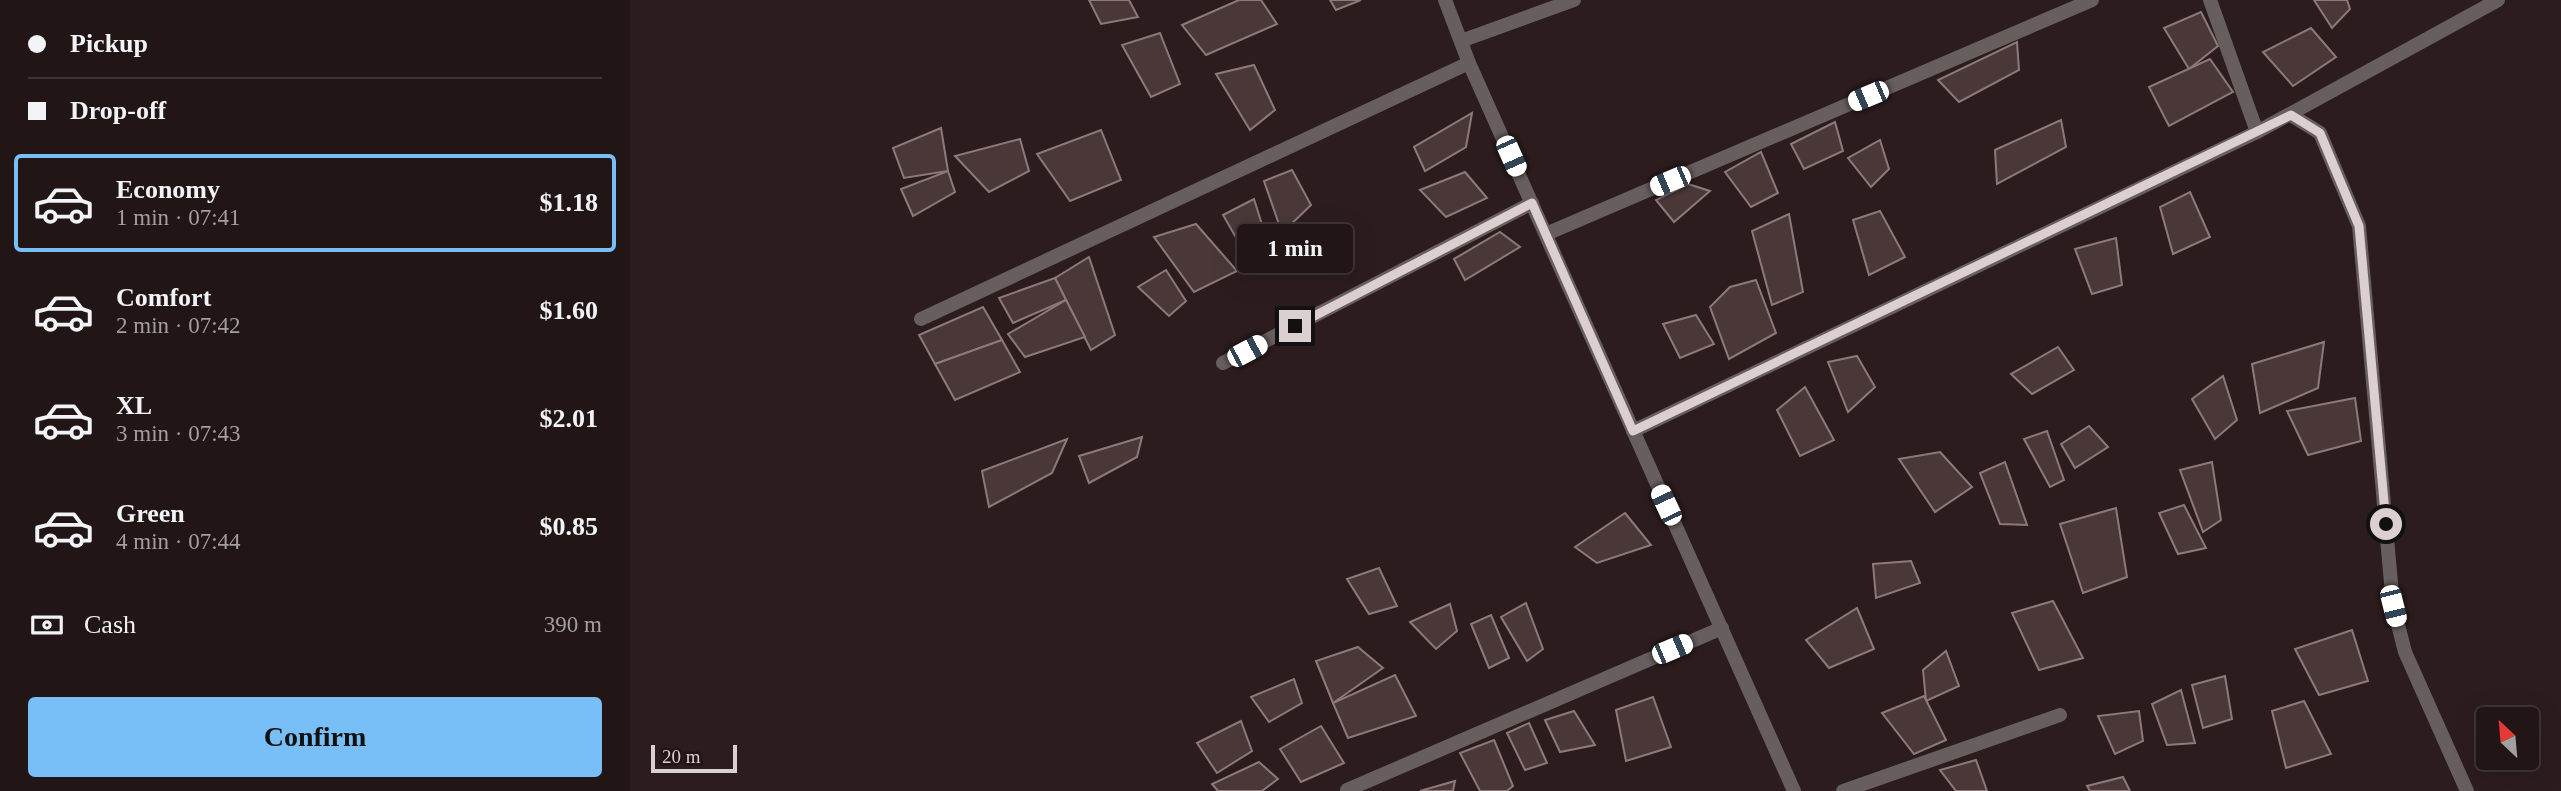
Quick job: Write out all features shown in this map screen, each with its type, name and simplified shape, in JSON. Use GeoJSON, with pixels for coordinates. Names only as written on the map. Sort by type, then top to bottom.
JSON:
{"type":"FeatureCollection","features":[{"type":"Feature","properties":{"kind":"street"},"geometry":{"type":"LineString","coordinates":[[1444,0],[1469,63],[1794,791]]}},
{"type":"Feature","properties":{"kind":"street"},"geometry":{"type":"LineString","coordinates":[[1461,41],[1574,0]]}},
{"type":"Feature","properties":{"kind":"street"},"geometry":{"type":"LineString","coordinates":[[1546,234],[2092,0]]}},
{"type":"Feature","properties":{"kind":"street"},"geometry":{"type":"LineString","coordinates":[[2210,0],[2257,132]]}},
{"type":"Feature","properties":{"kind":"street"},"geometry":{"type":"LineString","coordinates":[[1633,431],[2257,132],[2498,0]]}},
{"type":"Feature","properties":{"kind":"street"},"geometry":{"type":"LineString","coordinates":[[921,319],[1469,63]]}},
{"type":"Feature","properties":{"kind":"street"},"geometry":{"type":"LineString","coordinates":[[2291,115],[2320,133],[2359,226],[2393,606],[2405,652],[2467,791]]}},
{"type":"Feature","properties":{"kind":"street"},"geometry":{"type":"LineString","coordinates":[[1223,363],[1532,203]]}},
{"type":"Feature","properties":{"kind":"street"},"geometry":{"type":"LineString","coordinates":[[1347,790],[1722,628]]}},
{"type":"Feature","properties":{"kind":"street"},"geometry":{"type":"LineString","coordinates":[[1843,791],[2060,715]]}},
{"type":"Feature","properties":{"kind":"building"},"geometry":{"type":"Polygon","coordinates":[[[1089,0],[1129,0],[1138,17],[1101,24],[1089,0]]]}},
{"type":"Feature","properties":{"kind":"building"},"geometry":{"type":"Polygon","coordinates":[[[1239,0],[1261,0],[1277,24],[1206,55],[1182,25],[1239,0]]]}},
{"type":"Feature","properties":{"kind":"building"},"geometry":{"type":"Polygon","coordinates":[[[1330,0],[1361,0],[1336,10],[1330,0]]]}},
{"type":"Feature","properties":{"kind":"building"},"geometry":{"type":"Polygon","coordinates":[[[2314,0],[2347,0],[2350,9],[2332,28],[2314,0]]]}},
{"type":"Feature","properties":{"kind":"building"},"geometry":{"type":"Polygon","coordinates":[[[2201,12],[2218,46],[2189,69],[2164,28],[2201,12]]]}},
{"type":"Feature","properties":{"kind":"building"},"geometry":{"type":"Polygon","coordinates":[[[2311,28],[2336,57],[2293,86],[2263,52],[2311,28]]]}},
{"type":"Feature","properties":{"kind":"building"},"geometry":{"type":"Polygon","coordinates":[[[1160,33],[1180,84],[1151,97],[1122,45],[1160,33]]]}},
{"type":"Feature","properties":{"kind":"building"},"geometry":{"type":"Polygon","coordinates":[[[2017,42],[2019,70],[1959,102],[1938,80],[2017,42]]]}},
{"type":"Feature","properties":{"kind":"building"},"geometry":{"type":"Polygon","coordinates":[[[2210,59],[2233,92],[2169,126],[2149,87],[2210,59]]]}},
{"type":"Feature","properties":{"kind":"building"},"geometry":{"type":"Polygon","coordinates":[[[1254,65],[1275,110],[1250,130],[1216,74],[1254,65]]]}},
{"type":"Feature","properties":{"kind":"building"},"geometry":{"type":"Polygon","coordinates":[[[1472,113],[1466,147],[1425,171],[1414,147],[1472,113]]]}},
{"type":"Feature","properties":{"kind":"building"},"geometry":{"type":"Polygon","coordinates":[[[2061,120],[2066,147],[1997,184],[1995,150],[2061,120]]]}},
{"type":"Feature","properties":{"kind":"building"},"geometry":{"type":"Polygon","coordinates":[[[1835,122],[1843,151],[1804,169],[1791,144],[1835,122]]]}},
{"type":"Feature","properties":{"kind":"building"},"geometry":{"type":"Polygon","coordinates":[[[941,128],[948,171],[904,178],[893,148],[941,128]]]}},
{"type":"Feature","properties":{"kind":"building"},"geometry":{"type":"Polygon","coordinates":[[[1101,130],[1121,180],[1070,201],[1037,154],[1101,130]]]}},
{"type":"Feature","properties":{"kind":"building"},"geometry":{"type":"Polygon","coordinates":[[[1020,139],[1029,171],[989,192],[955,156],[1020,139]]]}},
{"type":"Feature","properties":{"kind":"building"},"geometry":{"type":"Polygon","coordinates":[[[1880,140],[1889,169],[1871,187],[1848,158],[1880,140]]]}},
{"type":"Feature","properties":{"kind":"building"},"geometry":{"type":"Polygon","coordinates":[[[1761,152],[1778,193],[1751,207],[1725,172],[1761,152]]]}},
{"type":"Feature","properties":{"kind":"building"},"geometry":{"type":"Polygon","coordinates":[[[1292,170],[1311,205],[1282,233],[1264,181],[1292,170]]]}},
{"type":"Feature","properties":{"kind":"building"},"geometry":{"type":"Polygon","coordinates":[[[948,171],[955,192],[913,216],[901,189],[948,171]]]}},
{"type":"Feature","properties":{"kind":"building"},"geometry":{"type":"Polygon","coordinates":[[[1465,172],[1487,198],[1446,217],[1420,190],[1465,172]]]}},
{"type":"Feature","properties":{"kind":"building"},"geometry":{"type":"Polygon","coordinates":[[[1688,184],[1710,191],[1674,222],[1656,200],[1688,184]]]}},
{"type":"Feature","properties":{"kind":"building"},"geometry":{"type":"Polygon","coordinates":[[[2190,192],[2210,237],[2173,254],[2160,207],[2190,192]]]}},
{"type":"Feature","properties":{"kind":"building"},"geometry":{"type":"Polygon","coordinates":[[[1254,199],[1270,250],[1249,260],[1223,215],[1254,199]]]}},
{"type":"Feature","properties":{"kind":"building"},"geometry":{"type":"Polygon","coordinates":[[[1880,211],[1905,257],[1869,275],[1853,220],[1880,211]]]}},
{"type":"Feature","properties":{"kind":"building"},"geometry":{"type":"Polygon","coordinates":[[[1789,214],[1803,292],[1772,305],[1752,231],[1789,214]]]}},
{"type":"Feature","properties":{"kind":"building"},"geometry":{"type":"Polygon","coordinates":[[[1196,224],[1237,271],[1194,292],[1154,237],[1196,224]]]}},
{"type":"Feature","properties":{"kind":"building"},"geometry":{"type":"Polygon","coordinates":[[[1500,232],[1520,247],[1465,280],[1454,259],[1500,232]]]}},
{"type":"Feature","properties":{"kind":"building"},"geometry":{"type":"Polygon","coordinates":[[[2116,238],[2122,285],[2092,294],[2075,249],[2116,238]]]}},
{"type":"Feature","properties":{"kind":"building"},"geometry":{"type":"Polygon","coordinates":[[[1089,257],[1115,335],[1091,350],[1055,278],[1089,257]]]}},
{"type":"Feature","properties":{"kind":"building"},"geometry":{"type":"Polygon","coordinates":[[[1166,270],[1186,301],[1169,316],[1138,287],[1166,270]]]}},
{"type":"Feature","properties":{"kind":"building"},"geometry":{"type":"Polygon","coordinates":[[[1055,278],[1066,300],[1013,323],[999,298],[1055,278]]]}},
{"type":"Feature","properties":{"kind":"building"},"geometry":{"type":"Polygon","coordinates":[[[1756,280],[1776,333],[1729,359],[1710,307],[1730,287],[1756,280]]]}},
{"type":"Feature","properties":{"kind":"building"},"geometry":{"type":"Polygon","coordinates":[[[1066,300],[1085,337],[1025,357],[1008,334],[1066,300]]]}},
{"type":"Feature","properties":{"kind":"building"},"geometry":{"type":"Polygon","coordinates":[[[983,307],[1002,340],[935,364],[919,335],[983,307]]]}},
{"type":"Feature","properties":{"kind":"building"},"geometry":{"type":"Polygon","coordinates":[[[1696,315],[1714,344],[1680,358],[1663,324],[1696,315]]]}},
{"type":"Feature","properties":{"kind":"building"},"geometry":{"type":"Polygon","coordinates":[[[1002,340],[1020,372],[955,400],[935,364],[1002,340]]]}},
{"type":"Feature","properties":{"kind":"building"},"geometry":{"type":"Polygon","coordinates":[[[2324,342],[2318,388],[2260,413],[2252,364],[2324,342]]]}},
{"type":"Feature","properties":{"kind":"building"},"geometry":{"type":"Polygon","coordinates":[[[2058,347],[2074,370],[2032,394],[2011,374],[2058,347]]]}},
{"type":"Feature","properties":{"kind":"building"},"geometry":{"type":"Polygon","coordinates":[[[1857,356],[1875,387],[1848,412],[1828,362],[1857,356]]]}},
{"type":"Feature","properties":{"kind":"building"},"geometry":{"type":"Polygon","coordinates":[[[2223,376],[2237,420],[2215,439],[2192,399],[2223,376]]]}},
{"type":"Feature","properties":{"kind":"building"},"geometry":{"type":"Polygon","coordinates":[[[1805,387],[1834,440],[1800,456],[1777,410],[1805,387]]]}},
{"type":"Feature","properties":{"kind":"building"},"geometry":{"type":"Polygon","coordinates":[[[2355,398],[2361,441],[2308,455],[2287,411],[2355,398]]]}},
{"type":"Feature","properties":{"kind":"building"},"geometry":{"type":"Polygon","coordinates":[[[2089,426],[2108,447],[2075,468],[2061,444],[2089,426]]]}},
{"type":"Feature","properties":{"kind":"building"},"geometry":{"type":"Polygon","coordinates":[[[2047,431],[2064,480],[2050,487],[2024,439],[2047,431]]]}},
{"type":"Feature","properties":{"kind":"building"},"geometry":{"type":"Polygon","coordinates":[[[1142,437],[1137,457],[1089,483],[1079,456],[1142,437]]]}},
{"type":"Feature","properties":{"kind":"building"},"geometry":{"type":"Polygon","coordinates":[[[1067,439],[1052,473],[989,507],[982,471],[1067,439]]]}},
{"type":"Feature","properties":{"kind":"building"},"geometry":{"type":"Polygon","coordinates":[[[1940,452],[1972,487],[1935,512],[1899,459],[1940,452]]]}},
{"type":"Feature","properties":{"kind":"building"},"geometry":{"type":"Polygon","coordinates":[[[2005,462],[2027,525],[2000,524],[1980,473],[2005,462]]]}},
{"type":"Feature","properties":{"kind":"building"},"geometry":{"type":"Polygon","coordinates":[[[2212,462],[2221,520],[2203,532],[2180,470],[2212,462]]]}},
{"type":"Feature","properties":{"kind":"building"},"geometry":{"type":"Polygon","coordinates":[[[2184,505],[2206,548],[2178,554],[2159,513],[2184,505]]]}},
{"type":"Feature","properties":{"kind":"building"},"geometry":{"type":"Polygon","coordinates":[[[2116,508],[2127,577],[2083,593],[2060,524],[2116,508]]]}},
{"type":"Feature","properties":{"kind":"building"},"geometry":{"type":"Polygon","coordinates":[[[1625,513],[1651,545],[1597,563],[1575,547],[1625,513]]]}},
{"type":"Feature","properties":{"kind":"building"},"geometry":{"type":"Polygon","coordinates":[[[1911,561],[1920,583],[1876,598],[1873,564],[1911,561]]]}},
{"type":"Feature","properties":{"kind":"building"},"geometry":{"type":"Polygon","coordinates":[[[1379,568],[1397,606],[1369,614],[1347,579],[1379,568]]]}},
{"type":"Feature","properties":{"kind":"building"},"geometry":{"type":"Polygon","coordinates":[[[2053,601],[2083,658],[2039,670],[2012,613],[2053,601]]]}},
{"type":"Feature","properties":{"kind":"building"},"geometry":{"type":"Polygon","coordinates":[[[1526,603],[1543,649],[1527,661],[1501,617],[1526,603]]]}},
{"type":"Feature","properties":{"kind":"building"},"geometry":{"type":"Polygon","coordinates":[[[1450,604],[1457,631],[1436,649],[1410,622],[1450,604]]]}},
{"type":"Feature","properties":{"kind":"building"},"geometry":{"type":"Polygon","coordinates":[[[1857,608],[1874,649],[1829,668],[1806,640],[1857,608]]]}},
{"type":"Feature","properties":{"kind":"building"},"geometry":{"type":"Polygon","coordinates":[[[1491,615],[1509,658],[1489,668],[1471,624],[1491,615]]]}},
{"type":"Feature","properties":{"kind":"building"},"geometry":{"type":"Polygon","coordinates":[[[2352,630],[2368,681],[2319,695],[2295,649],[2352,630]]]}},
{"type":"Feature","properties":{"kind":"building"},"geometry":{"type":"Polygon","coordinates":[[[1358,647],[1383,668],[1333,703],[1316,661],[1358,647]]]}},
{"type":"Feature","properties":{"kind":"building"},"geometry":{"type":"Polygon","coordinates":[[[1946,651],[1959,686],[1926,701],[1923,670],[1946,651]]]}},
{"type":"Feature","properties":{"kind":"building"},"geometry":{"type":"Polygon","coordinates":[[[1395,675],[1416,716],[1348,738],[1333,703],[1395,675]]]}},
{"type":"Feature","properties":{"kind":"building"},"geometry":{"type":"Polygon","coordinates":[[[2225,676],[2232,719],[2203,728],[2192,685],[2225,676]]]}},
{"type":"Feature","properties":{"kind":"building"},"geometry":{"type":"Polygon","coordinates":[[[1294,679],[1302,703],[1269,722],[1251,697],[1294,679]]]}},
{"type":"Feature","properties":{"kind":"building"},"geometry":{"type":"Polygon","coordinates":[[[2181,690],[2195,743],[2167,745],[2152,704],[2181,690]]]}},
{"type":"Feature","properties":{"kind":"building"},"geometry":{"type":"Polygon","coordinates":[[[1924,696],[1946,740],[1914,754],[1882,713],[1924,696]]]}},
{"type":"Feature","properties":{"kind":"building"},"geometry":{"type":"Polygon","coordinates":[[[1653,697],[1671,747],[1626,761],[1616,710],[1653,697]]]}},
{"type":"Feature","properties":{"kind":"building"},"geometry":{"type":"Polygon","coordinates":[[[2304,701],[2331,754],[2286,768],[2272,711],[2304,701]]]}},
{"type":"Feature","properties":{"kind":"building"},"geometry":{"type":"Polygon","coordinates":[[[1574,711],[1595,745],[1560,752],[1545,720],[1574,711]]]}},
{"type":"Feature","properties":{"kind":"building"},"geometry":{"type":"Polygon","coordinates":[[[2139,711],[2143,741],[2115,754],[2098,716],[2139,711]]]}},
{"type":"Feature","properties":{"kind":"building"},"geometry":{"type":"Polygon","coordinates":[[[1241,721],[1252,751],[1217,773],[1197,743],[1241,721]]]}},
{"type":"Feature","properties":{"kind":"building"},"geometry":{"type":"Polygon","coordinates":[[[1529,723],[1547,763],[1525,770],[1507,733],[1529,723]]]}},
{"type":"Feature","properties":{"kind":"building"},"geometry":{"type":"Polygon","coordinates":[[[1321,726],[1344,763],[1301,782],[1280,749],[1321,726]]]}},
{"type":"Feature","properties":{"kind":"building"},"geometry":{"type":"Polygon","coordinates":[[[1494,740],[1513,786],[1507,791],[1480,791],[1460,753],[1494,740]]]}},
{"type":"Feature","properties":{"kind":"building"},"geometry":{"type":"Polygon","coordinates":[[[1976,760],[1987,791],[1956,791],[1940,770],[1976,760]]]}},
{"type":"Feature","properties":{"kind":"building"},"geometry":{"type":"Polygon","coordinates":[[[1259,762],[1278,779],[1262,791],[1218,791],[1212,784],[1259,762]]]}},
{"type":"Feature","properties":{"kind":"building"},"geometry":{"type":"Polygon","coordinates":[[[2123,777],[2130,791],[2090,791],[2087,786],[2123,777]]]}},
{"type":"Feature","properties":{"kind":"building"},"geometry":{"type":"Polygon","coordinates":[[[1455,781],[1453,791],[1420,791],[1455,781]]]}},
{"type":"Feature","properties":{"kind":"route"},"geometry":{"type":"LineString","coordinates":[[1295,326],[1532,203],[1633,431],[2291,115],[2320,133],[2359,226],[2386,524]]}}]}
